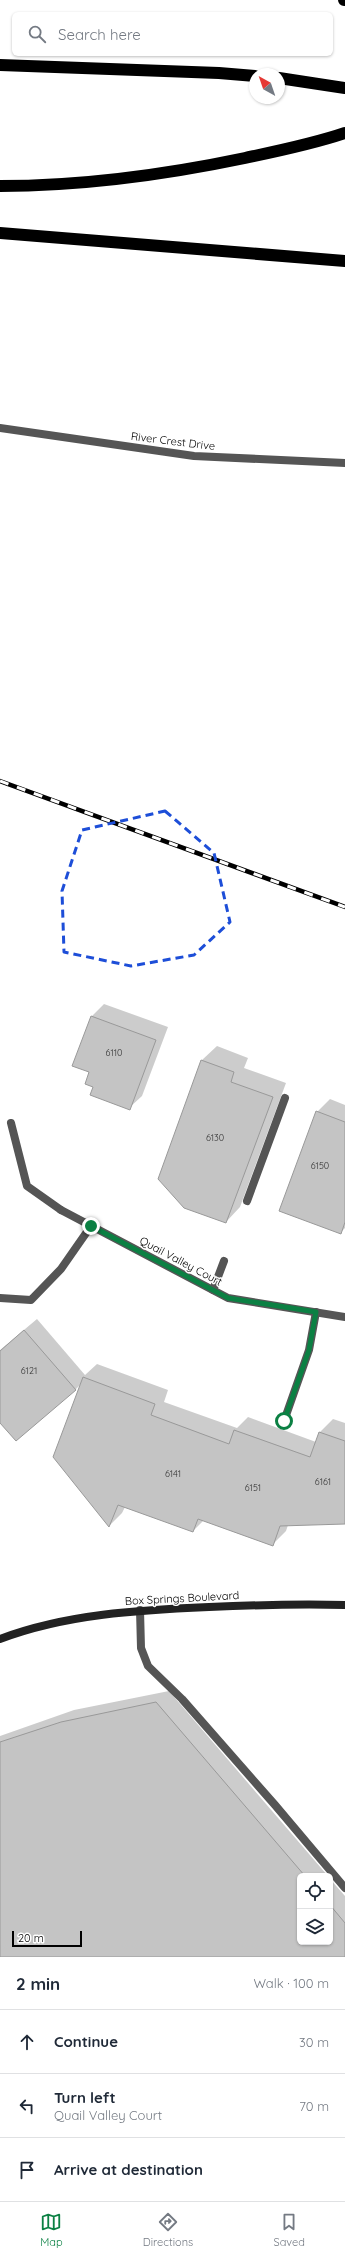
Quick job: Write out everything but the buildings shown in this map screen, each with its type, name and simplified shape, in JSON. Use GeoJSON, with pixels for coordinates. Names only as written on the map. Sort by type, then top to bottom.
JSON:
{"type":"FeatureCollection","features":[{"type":"Feature","properties":{"kind":"highway"},"geometry":{"type":"LineString","coordinates":[[0,65],[218,73],[249,76]]}},
{"type":"Feature","properties":{"kind":"highway"},"geometry":{"type":"LineString","coordinates":[[285,79],[345,88]]}},
{"type":"Feature","properties":{"kind":"highway"},"geometry":{"type":"LineString","coordinates":[[0,186],[74,184],[141,177],[218,164],[280,151],[345,132]]}},
{"type":"Feature","properties":{"kind":"highway"},"geometry":{"type":"LineString","coordinates":[[0,233],[345,261]]}},
{"type":"Feature","properties":{"kind":"street","name":"River Crest Drive"},"geometry":{"type":"LineString","coordinates":[[0,428],[194,456],[345,463]]}},
{"type":"Feature","properties":{"kind":"street"},"geometry":{"type":"LineString","coordinates":[[247,1202],[285,1098]]}},
{"type":"Feature","properties":{"kind":"street","name":"Quail Valley Court"},"geometry":{"type":"LineString","coordinates":[[11,1123],[27,1186],[61,1210],[228,1298],[316,1312],[345,1315]]}},
{"type":"Feature","properties":{"kind":"street"},"geometry":{"type":"LineString","coordinates":[[0,1298],[31,1300],[61,1269],[91,1226]]}},
{"type":"Feature","properties":{"kind":"street"},"geometry":{"type":"LineString","coordinates":[[213,1290],[224,1261]]}},
{"type":"Feature","properties":{"kind":"street"},"geometry":{"type":"LineString","coordinates":[[284,1421],[309,1350],[316,1312]]}},
{"type":"Feature","properties":{"kind":"street","name":"Box Springs Boulevard"},"geometry":{"type":"LineString","coordinates":[[0,1639],[56,1623],[140,1610],[294,1604],[345,1605]]}},
{"type":"Feature","properties":{"kind":"street"},"geometry":{"type":"LineString","coordinates":[[140,1610],[141,1648],[148,1666],[187,1705],[275,1804],[345,1888]]}},
{"type":"Feature","properties":{"kind":"highlighted area"},"geometry":{"type":"Polygon","coordinates":[[[165,811],[214,853],[230,922],[194,955],[131,966],[64,952],[62,891],[82,830],[165,811]]]}},
{"type":"Feature","properties":{"kind":"railway"},"geometry":{"type":"LineString","coordinates":[[0,781],[345,907]]}},
{"type":"Feature","properties":{"kind":"route"},"geometry":{"type":"LineString","coordinates":[[91,1226],[228,1298],[316,1312],[309,1350],[284,1421]]}}]}
